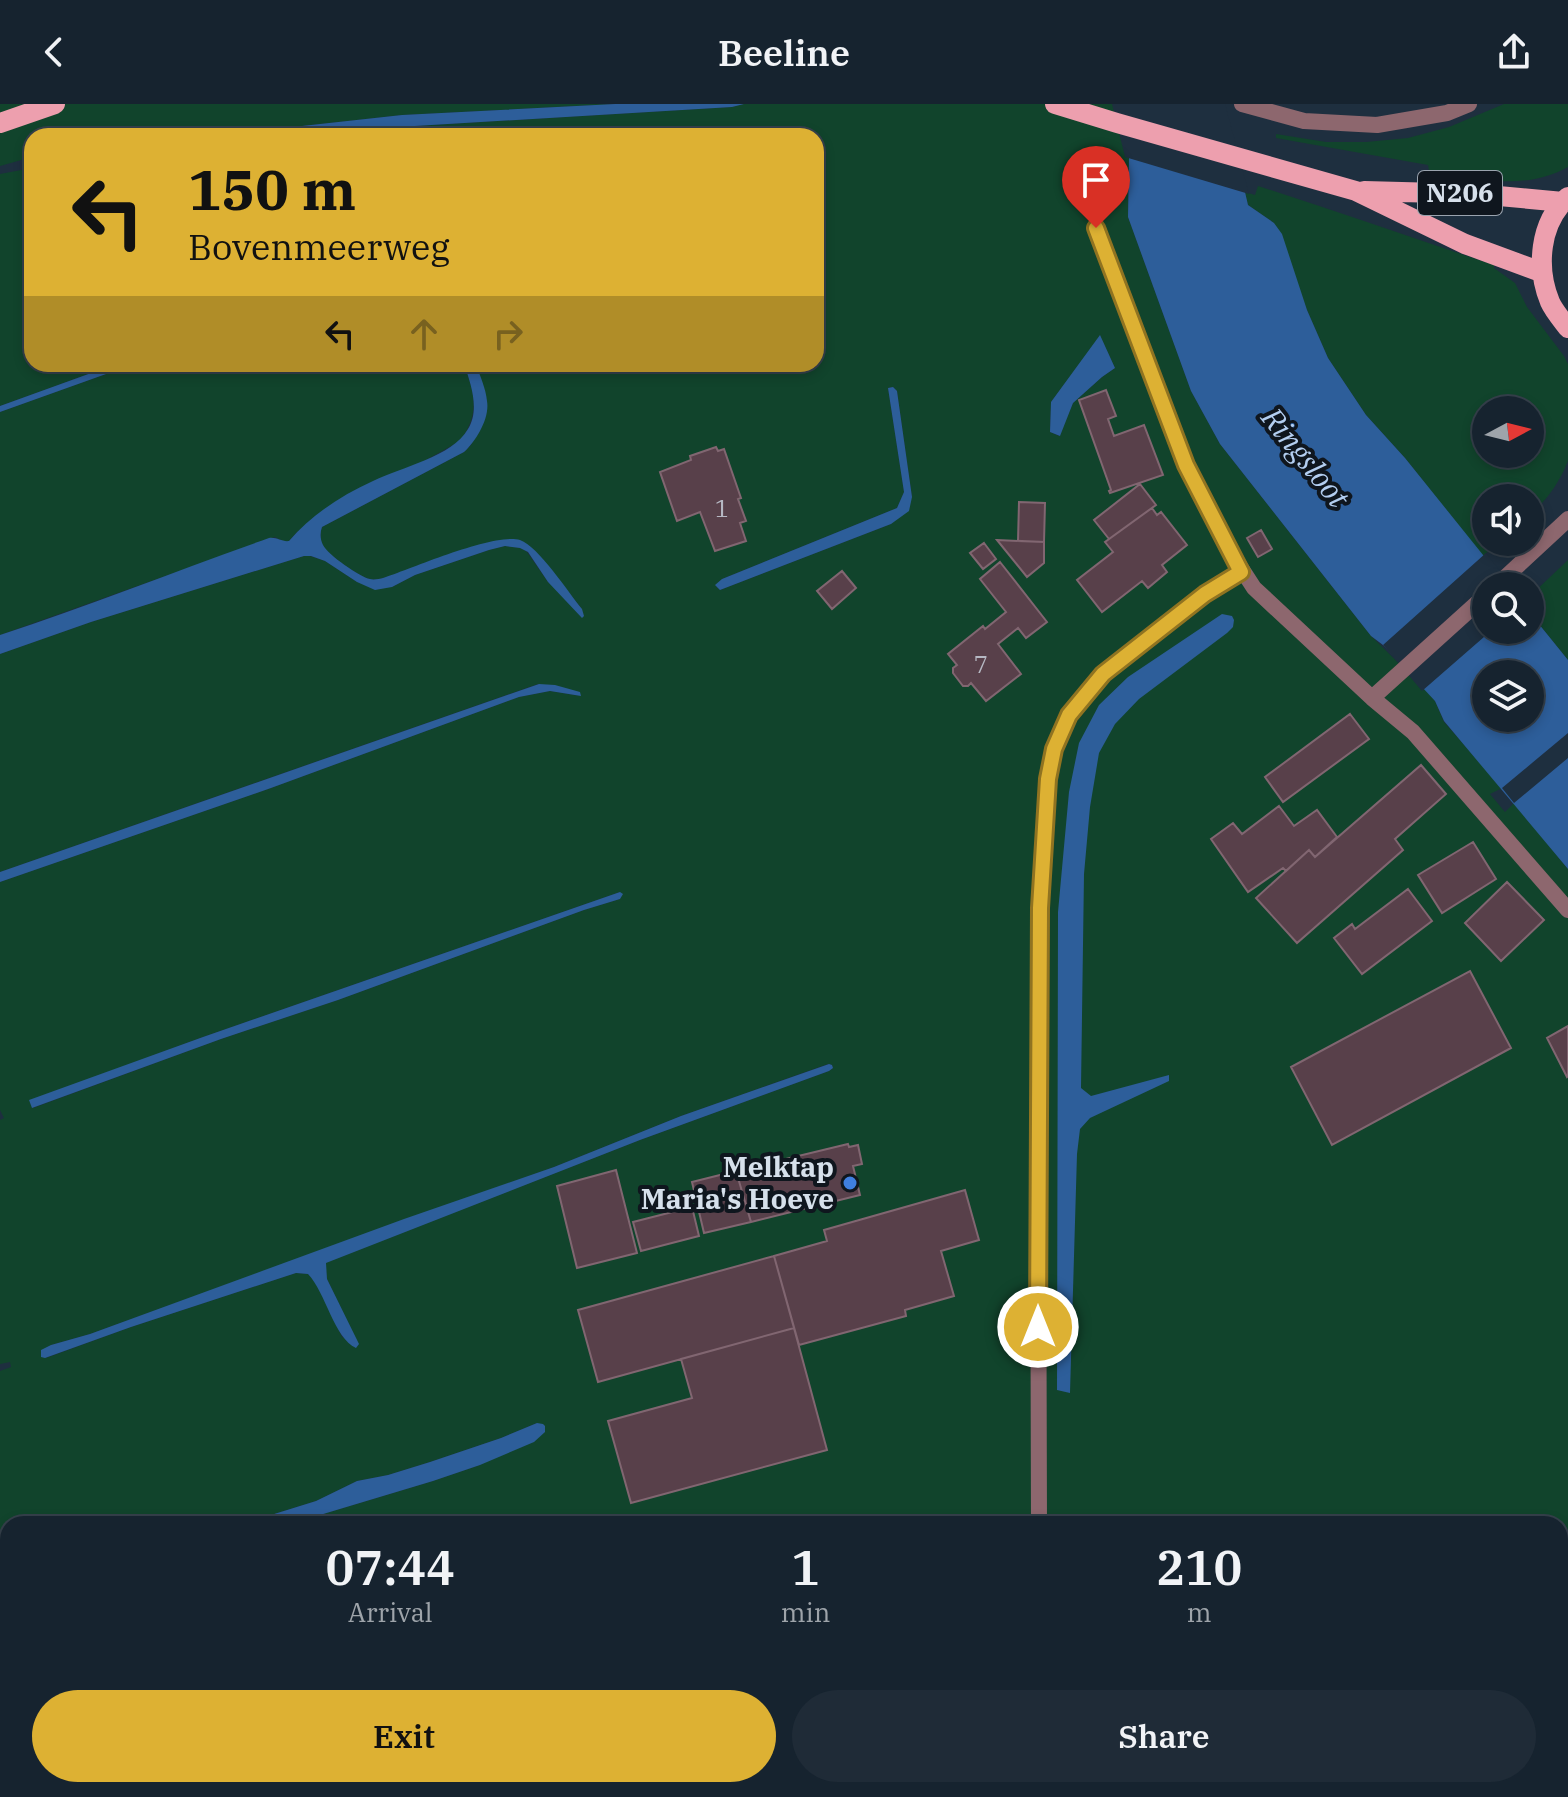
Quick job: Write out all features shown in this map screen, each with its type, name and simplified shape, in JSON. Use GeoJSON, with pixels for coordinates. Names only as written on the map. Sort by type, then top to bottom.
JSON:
{"type":"FeatureCollection","features":[{"type":"Feature","properties":{"kind":"main road"},"geometry":{"type":"LineString","coordinates":[[0,123],[55,104]]}},
{"type":"Feature","properties":{"kind":"main road","name":"N206"},"geometry":{"type":"LineString","coordinates":[[1055,104],[1356,191],[1465,244],[1541,272]]}},
{"type":"Feature","properties":{"kind":"main road","name":"N206"},"geometry":{"type":"LineString","coordinates":[[1356,191],[1565,200]]}},
{"type":"Feature","properties":{"kind":"main road","name":"N206"},"geometry":{"type":"LineString","coordinates":[[1565,200],[1549,223],[1542,247],[1541,272],[1551,305],[1568,328]]}},
{"type":"Feature","properties":{"kind":"street"},"geometry":{"type":"LineString","coordinates":[[1242,104],[1304,121],[1377,125],[1447,113],[1469,104]]}},
{"type":"Feature","properties":{"kind":"street"},"geometry":{"type":"LineString","coordinates":[[1096,228],[1186,465],[1241,572],[1254,588],[1372,698],[1413,732],[1568,910]]}},
{"type":"Feature","properties":{"kind":"street"},"geometry":{"type":"LineString","coordinates":[[1512,572],[1568,519]]}},
{"type":"Feature","properties":{"kind":"street"},"geometry":{"type":"LineString","coordinates":[[1039,1516],[1040,908],[1046,806],[1054,749],[1069,715],[1103,674],[1205,594],[1241,572]]}},
{"type":"Feature","properties":{"kind":"street"},"geometry":{"type":"LineString","coordinates":[[1372,698],[1472,607]]}},
{"type":"Feature","properties":{"kind":"green space"},"geometry":{"type":"Polygon","coordinates":[[[0,104],[615,104],[402,115],[284,128],[24,128],[24,159],[0,166],[0,104]]]}},
{"type":"Feature","properties":{"kind":"green space"},"geometry":{"type":"Polygon","coordinates":[[[744,104],[1115,104],[1129,157],[1128,217],[1191,391],[1220,444],[1371,636],[1427,691],[1444,722],[1502,788],[1490,794],[1505,812],[1514,803],[1568,869],[1568,1516],[317,1516],[480,1465],[537,1423],[430,1462],[357,1481],[316,1501],[268,1516],[0,1516],[0,1371],[11,1367],[10,1362],[0,1364],[0,1120],[4,1118],[0,1110],[0,882],[271,788],[519,697],[550,691],[580,696],[538,684],[0,872],[0,654],[91,622],[304,556],[325,561],[357,582],[392,587],[415,575],[489,550],[505,546],[521,548],[548,582],[582,609],[537,553],[520,540],[373,579],[352,570],[326,550],[321,538],[322,527],[464,452],[471,445],[487,401],[478,372],[824,372],[824,128],[382,128],[744,104]],[[1100,336],[1051,402],[1050,432],[1059,436],[1073,403],[1115,368],[1100,336]],[[893,387],[888,388],[904,492],[897,508],[722,579],[716,586],[720,590],[891,524],[912,497],[897,391],[893,387]],[[620,892],[203,1037],[30,1101],[33,1108],[338,1000],[620,899],[620,892]],[[828,1064],[681,1116],[554,1167],[90,1334],[51,1345],[46,1358],[296,1273],[308,1274],[317,1283],[342,1337],[358,1344],[327,1279],[325,1263],[640,1140],[829,1071],[833,1068],[828,1064]]]}},
{"type":"Feature","properties":{"kind":"green space"},"geometry":{"type":"Polygon","coordinates":[[[1504,104],[1568,104],[1568,167],[1542,177],[1496,183],[1429,170],[1428,165],[1276,138],[1276,134],[1326,142],[1366,142],[1408,138],[1449,127],[1504,104]]]}},
{"type":"Feature","properties":{"kind":"green space"},"geometry":{"type":"Polygon","coordinates":[[[24,170],[24,372],[94,372],[0,406],[0,174],[24,170]]]}},
{"type":"Feature","properties":{"kind":"green space"},"geometry":{"type":"Polygon","coordinates":[[[1258,186],[1494,265],[1515,283],[1527,307],[1568,364],[1568,461],[1544,500],[1544,484],[1472,484],[1472,542],[1405,458],[1366,415],[1328,358],[1274,223],[1248,205],[1245,192],[1255,195],[1258,186]]]}},
{"type":"Feature","properties":{"kind":"green space"},"geometry":{"type":"Polygon","coordinates":[[[112,372],[467,372],[474,404],[471,422],[460,441],[297,532],[289,541],[275,537],[0,635],[0,412],[112,372]]]}},
{"type":"Feature","properties":{"kind":"green space"},"geometry":{"type":"Polygon","coordinates":[[[1568,560],[1568,660],[1544,630],[1544,583],[1568,560]]]}},
{"type":"Feature","properties":{"kind":"water"},"geometry":{"type":"Polygon","coordinates":[[[615,104],[744,104],[382,128],[284,128],[402,115],[615,104]]]}},
{"type":"Feature","properties":{"kind":"water","name":"Ringsloot"},"geometry":{"type":"Polygon","coordinates":[[[1129,157],[1245,192],[1248,205],[1274,223],[1282,234],[1307,310],[1328,358],[1366,415],[1472,541],[1472,556],[1484,556],[1497,572],[1472,572],[1472,644],[1544,644],[1544,630],[1568,660],[1568,869],[1444,721],[1435,701],[1371,636],[1220,444],[1191,391],[1128,217],[1129,157]]]}},
{"type":"Feature","properties":{"kind":"water"},"geometry":{"type":"Polygon","coordinates":[[[1100,335],[1115,368],[1073,403],[1060,436],[1050,432],[1051,402],[1100,335]]]}},
{"type":"Feature","properties":{"kind":"water"},"geometry":{"type":"Polygon","coordinates":[[[94,372],[112,372],[0,412],[0,406],[94,372]]]}},
{"type":"Feature","properties":{"kind":"water"},"geometry":{"type":"Polygon","coordinates":[[[466,372],[479,372],[487,401],[484,422],[473,442],[464,452],[322,527],[323,545],[352,570],[375,579],[473,546],[492,541],[520,540],[536,551],[553,571],[582,609],[582,618],[548,582],[528,552],[520,548],[505,546],[489,550],[415,575],[392,587],[375,590],[325,561],[304,556],[91,622],[0,654],[0,635],[269,538],[289,541],[317,514],[350,493],[450,447],[472,422],[473,397],[466,372]]]}},
{"type":"Feature","properties":{"kind":"water"},"geometry":{"type":"Polygon","coordinates":[[[893,387],[897,391],[912,497],[909,511],[891,524],[720,590],[715,585],[722,579],[897,508],[904,492],[888,388],[893,387]]]}},
{"type":"Feature","properties":{"kind":"water"},"geometry":{"type":"Polygon","coordinates":[[[1222,614],[1232,616],[1233,627],[1139,699],[1115,724],[1099,753],[1084,874],[1081,1088],[1091,1096],[1169,1075],[1169,1081],[1090,1118],[1080,1129],[1070,1393],[1057,1390],[1058,912],[1069,792],[1079,743],[1099,705],[1128,677],[1222,614]]]}},
{"type":"Feature","properties":{"kind":"water"},"geometry":{"type":"Polygon","coordinates":[[[539,684],[580,692],[581,696],[550,691],[519,697],[271,788],[0,882],[0,872],[539,684]]]}},
{"type":"Feature","properties":{"kind":"water"},"geometry":{"type":"Polygon","coordinates":[[[620,892],[623,894],[620,899],[32,1108],[29,1100],[203,1037],[620,892]]]}},
{"type":"Feature","properties":{"kind":"water"},"geometry":{"type":"Polygon","coordinates":[[[829,1064],[833,1068],[829,1071],[640,1140],[326,1263],[327,1279],[359,1344],[356,1348],[342,1335],[308,1274],[296,1273],[41,1357],[41,1350],[51,1345],[90,1334],[554,1167],[681,1116],[829,1064]]]}},
{"type":"Feature","properties":{"kind":"water"},"geometry":{"type":"Polygon","coordinates":[[[537,1423],[545,1426],[545,1432],[534,1442],[433,1481],[317,1516],[268,1516],[316,1501],[357,1481],[388,1475],[537,1423]]]}},
{"type":"Feature","properties":{"kind":"pier"},"geometry":{"type":"Polygon","coordinates":[[[1112,104],[1225,104],[1249,194],[1125,157],[1112,104]]]}},
{"type":"Feature","properties":{"kind":"pier"},"geometry":{"type":"Polygon","coordinates":[[[1483,556],[1488,556],[1501,572],[1472,572],[1472,644],[1476,644],[1422,691],[1383,645],[1483,556]]]}},
{"type":"Feature","properties":{"kind":"pier"},"geometry":{"type":"Polygon","coordinates":[[[1568,733],[1568,758],[1514,803],[1502,788],[1568,733]]]}},
{"type":"Feature","properties":{"kind":"building"},"geometry":{"type":"Polygon","coordinates":[[[1106,390],[1116,416],[1108,419],[1114,436],[1144,425],[1163,475],[1110,493],[1079,400],[1106,390]]]}},
{"type":"Feature","properties":{"kind":"building"},"geometry":{"type":"Polygon","coordinates":[[[716,447],[718,451],[724,449],[741,498],[738,499],[746,521],[740,523],[746,541],[715,551],[700,512],[677,521],[660,472],[716,447]]]}},
{"type":"Feature","properties":{"kind":"building"},"geometry":{"type":"Polygon","coordinates":[[[1140,484],[1156,505],[1109,539],[1094,520],[1140,484]]]}},
{"type":"Feature","properties":{"kind":"building"},"geometry":{"type":"Polygon","coordinates":[[[1019,502],[1045,503],[1044,542],[1018,541],[1019,502]]]}},
{"type":"Feature","properties":{"kind":"building"},"geometry":{"type":"Polygon","coordinates":[[[1152,508],[1157,515],[1161,512],[1187,545],[1162,565],[1167,572],[1148,588],[1142,581],[1102,612],[1077,580],[1113,552],[1105,542],[1152,508]]]}},
{"type":"Feature","properties":{"kind":"building"},"geometry":{"type":"Polygon","coordinates":[[[1261,530],[1272,549],[1258,557],[1247,538],[1261,530]]]}},
{"type":"Feature","properties":{"kind":"building"},"geometry":{"type":"Polygon","coordinates":[[[997,540],[1044,542],[1044,563],[1027,577],[997,540]]]}},
{"type":"Feature","properties":{"kind":"building"},"geometry":{"type":"Polygon","coordinates":[[[984,543],[996,559],[983,569],[970,553],[984,543]]]}},
{"type":"Feature","properties":{"kind":"building"},"geometry":{"type":"Polygon","coordinates":[[[1000,562],[1047,622],[1026,638],[1018,628],[998,644],[1021,674],[986,701],[971,683],[963,686],[953,673],[957,665],[948,654],[1006,612],[980,579],[1000,562]]]}},
{"type":"Feature","properties":{"kind":"building"},"geometry":{"type":"Polygon","coordinates":[[[842,571],[856,588],[832,609],[817,591],[842,571]]]}},
{"type":"Feature","properties":{"kind":"building"},"geometry":{"type":"Polygon","coordinates":[[[1350,714],[1369,739],[1283,802],[1265,777],[1350,714]]]}},
{"type":"Feature","properties":{"kind":"building"},"geometry":{"type":"Polygon","coordinates":[[[1421,765],[1446,794],[1395,839],[1403,850],[1297,943],[1256,898],[1309,850],[1315,857],[1421,765]]]}},
{"type":"Feature","properties":{"kind":"building"},"geometry":{"type":"Polygon","coordinates":[[[1279,806],[1294,826],[1317,810],[1337,837],[1315,857],[1309,850],[1286,871],[1283,868],[1248,892],[1211,839],[1233,823],[1242,834],[1279,806]]]}},
{"type":"Feature","properties":{"kind":"building"},"geometry":{"type":"Polygon","coordinates":[[[1473,842],[1496,879],[1442,913],[1418,875],[1473,842]]]}},
{"type":"Feature","properties":{"kind":"building"},"geometry":{"type":"Polygon","coordinates":[[[1507,882],[1544,920],[1501,961],[1465,923],[1507,882]]]}},
{"type":"Feature","properties":{"kind":"building"},"geometry":{"type":"Polygon","coordinates":[[[1408,889],[1432,921],[1362,974],[1334,938],[1352,924],[1355,929],[1408,889]]]}},
{"type":"Feature","properties":{"kind":"building"},"geometry":{"type":"Polygon","coordinates":[[[1470,971],[1511,1048],[1332,1145],[1291,1067],[1470,971]]]}},
{"type":"Feature","properties":{"kind":"building"},"geometry":{"type":"Polygon","coordinates":[[[1568,1026],[1568,1076],[1567,1077],[1547,1038],[1568,1026]]]}},
{"type":"Feature","properties":{"kind":"building"},"geometry":{"type":"Polygon","coordinates":[[[848,1144],[849,1147],[858,1145],[862,1164],[853,1166],[860,1195],[751,1222],[736,1171],[848,1144]]]}},
{"type":"Feature","properties":{"kind":"building"},"geometry":{"type":"Polygon","coordinates":[[[616,1170],[637,1253],[577,1268],[557,1186],[616,1170]]]}},
{"type":"Feature","properties":{"kind":"building"},"geometry":{"type":"Polygon","coordinates":[[[736,1171],[751,1222],[704,1233],[692,1182],[736,1171]]]}},
{"type":"Feature","properties":{"kind":"building"},"geometry":{"type":"Polygon","coordinates":[[[965,1190],[979,1240],[941,1251],[954,1296],[905,1310],[906,1316],[799,1345],[774,1256],[827,1241],[824,1230],[965,1190]]]}},
{"type":"Feature","properties":{"kind":"building"},"geometry":{"type":"Polygon","coordinates":[[[692,1207],[699,1236],[641,1251],[633,1222],[692,1207]]]}},
{"type":"Feature","properties":{"kind":"building"},"geometry":{"type":"Polygon","coordinates":[[[774,1256],[794,1328],[598,1382],[578,1310],[774,1256]]]}},
{"type":"Feature","properties":{"kind":"building"},"geometry":{"type":"Polygon","coordinates":[[[794,1328],[827,1450],[631,1503],[608,1421],[692,1398],[681,1359],[794,1328]]]}},
{"type":"Feature","properties":{"kind":"place","name":"Melktap Maria's Hoeve"},"geometry":{"type":"Point","coordinates":[850,1183]}},
{"type":"Feature","properties":{"kind":"route"},"geometry":{"type":"LineString","coordinates":[[1038,1327],[1040,908],[1048,779],[1054,749],[1069,715],[1103,674],[1205,594],[1241,572],[1186,465],[1096,228]]}}]}
